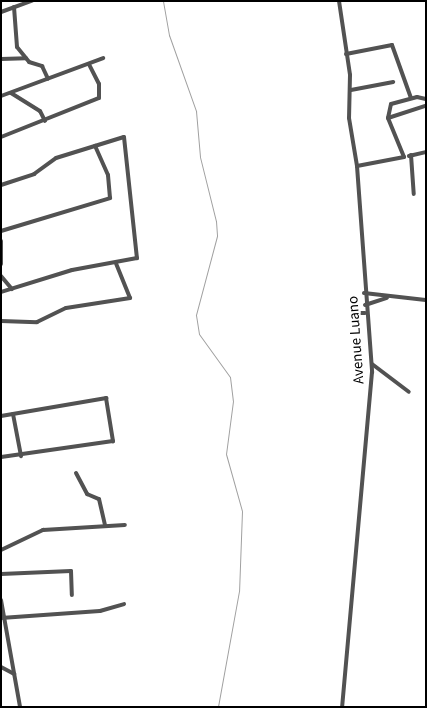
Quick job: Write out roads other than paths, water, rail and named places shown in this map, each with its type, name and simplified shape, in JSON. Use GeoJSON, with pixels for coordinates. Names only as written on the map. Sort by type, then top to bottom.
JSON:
{"type":"FeatureCollection","features":[{"type":"Feature","properties":{"kind":"street"},"geometry":{"type":"LineString","coordinates":[[1,12],[32,1]]}},
{"type":"Feature","properties":{"kind":"street","name":"Avenue Luano"},"geometry":{"type":"LineString","coordinates":[[340,1],[351,90],[348,118],[357,166],[364,313],[372,364],[342,707]]}},
{"type":"Feature","properties":{"kind":"street"},"geometry":{"type":"LineString","coordinates":[[14,7],[15,43],[26,58],[42,66],[48,79]]}},
{"type":"Feature","properties":{"kind":"street"},"geometry":{"type":"LineString","coordinates":[[346,54],[392,45],[411,98]]}},
{"type":"Feature","properties":{"kind":"street"},"geometry":{"type":"LineString","coordinates":[[1,60],[26,58]]}},
{"type":"Feature","properties":{"kind":"street"},"geometry":{"type":"LineString","coordinates":[[1,96],[102,58]]}},
{"type":"Feature","properties":{"kind":"street"},"geometry":{"type":"LineString","coordinates":[[1,137],[100,98],[99,84],[89,64]]}},
{"type":"Feature","properties":{"kind":"street"},"geometry":{"type":"LineString","coordinates":[[351,90],[393,82]]}},
{"type":"Feature","properties":{"kind":"street"},"geometry":{"type":"LineString","coordinates":[[11,92],[40,111],[45,120]]}},
{"type":"Feature","properties":{"kind":"street"},"geometry":{"type":"LineString","coordinates":[[404,157],[388,118],[391,104],[411,98],[426,100]]}},
{"type":"Feature","properties":{"kind":"street"},"geometry":{"type":"LineString","coordinates":[[388,118],[426,106]]}},
{"type":"Feature","properties":{"kind":"street"},"geometry":{"type":"LineString","coordinates":[[1,184],[34,174],[56,158],[124,137],[128,151],[137,260],[72,270],[1,292]]}},
{"type":"Feature","properties":{"kind":"street"},"geometry":{"type":"LineString","coordinates":[[1,231],[110,198],[108,175],[95,146]]}},
{"type":"Feature","properties":{"kind":"street"},"geometry":{"type":"LineString","coordinates":[[357,166],[426,152]]}},
{"type":"Feature","properties":{"kind":"street"},"geometry":{"type":"LineString","coordinates":[[411,155],[414,194]]}},
{"type":"Feature","properties":{"kind":"street"},"geometry":{"type":"LineString","coordinates":[[1,241],[1,264]]}},
{"type":"Feature","properties":{"kind":"street"},"geometry":{"type":"LineString","coordinates":[[1,321],[37,322],[66,308],[130,298],[116,264]]}},
{"type":"Feature","properties":{"kind":"street"},"geometry":{"type":"LineString","coordinates":[[1,276],[12,289]]}},
{"type":"Feature","properties":{"kind":"street"},"geometry":{"type":"LineString","coordinates":[[364,293],[387,298],[426,300]]}},
{"type":"Feature","properties":{"kind":"street"},"geometry":{"type":"LineString","coordinates":[[365,305],[387,298]]}},
{"type":"Feature","properties":{"kind":"street"},"geometry":{"type":"LineString","coordinates":[[356,313],[364,313]]}},
{"type":"Feature","properties":{"kind":"street"},"geometry":{"type":"LineString","coordinates":[[372,364],[409,392]]}},
{"type":"Feature","properties":{"kind":"street"},"geometry":{"type":"LineString","coordinates":[[1,416],[103,398],[109,403],[112,443],[21,456],[1,457]]}},
{"type":"Feature","properties":{"kind":"street"},"geometry":{"type":"LineString","coordinates":[[13,414],[21,456]]}},
{"type":"Feature","properties":{"kind":"street"},"geometry":{"type":"LineString","coordinates":[[76,473],[87,494],[99,499],[105,524]]}},
{"type":"Feature","properties":{"kind":"street"},"geometry":{"type":"LineString","coordinates":[[1,550],[43,530],[105,524],[125,526]]}},
{"type":"Feature","properties":{"kind":"street"},"geometry":{"type":"LineString","coordinates":[[1,574],[71,571],[72,594]]}},
{"type":"Feature","properties":{"kind":"street"},"geometry":{"type":"LineString","coordinates":[[1,600],[20,707]]}},
{"type":"Feature","properties":{"kind":"street"},"geometry":{"type":"LineString","coordinates":[[3,618],[100,611],[124,604]]}},
{"type":"Feature","properties":{"kind":"street"},"geometry":{"type":"LineString","coordinates":[[1,667],[14,674]]}},
{"type":"Feature","properties":{"kind":"waterway"},"geometry":{"type":"LineString","coordinates":[[163,1],[169,35],[196,111],[200,157],[216,221],[217,236],[196,315],[199,334],[230,377],[233,401],[226,454],[242,511],[239,591],[218,707]]}}]}
